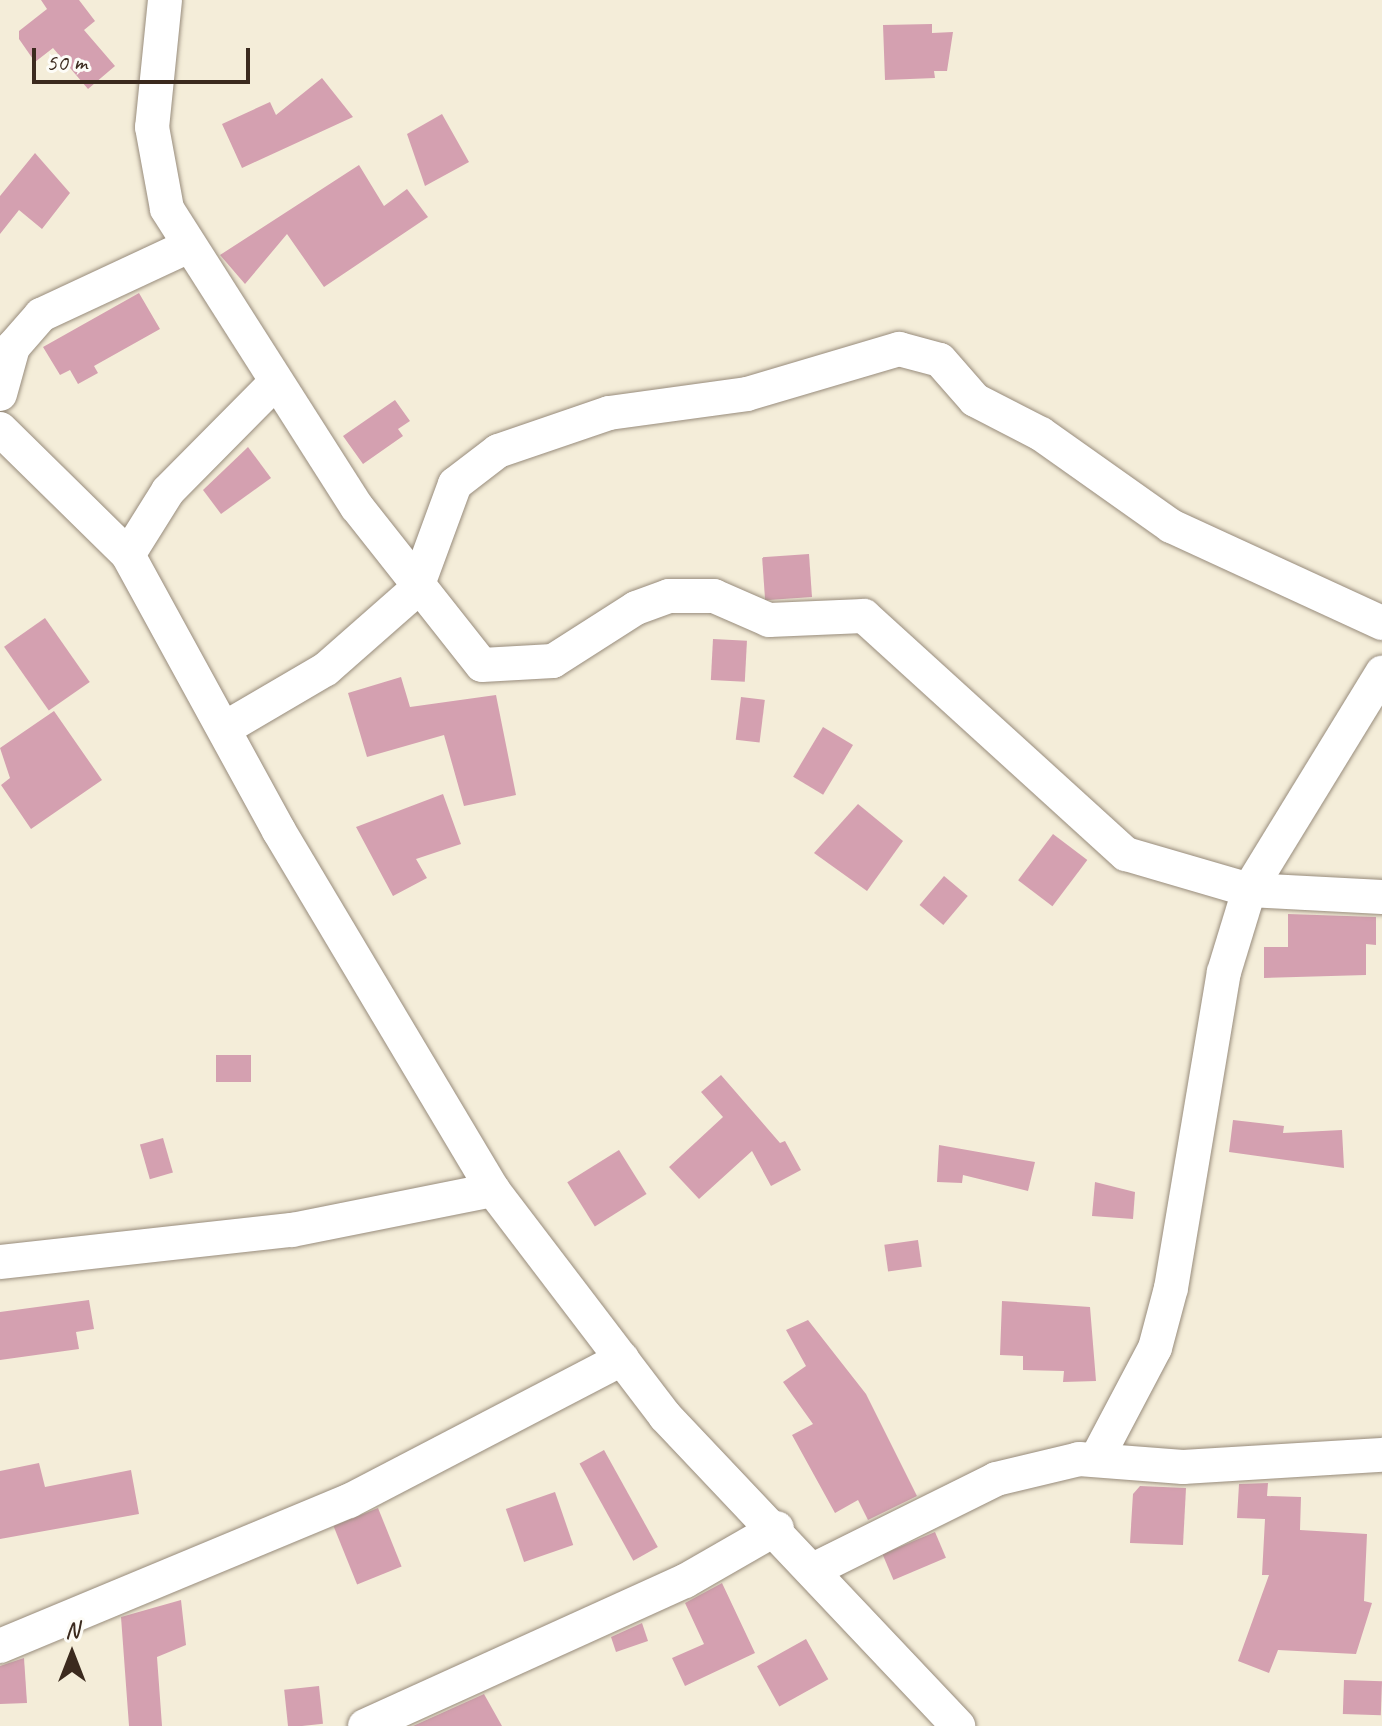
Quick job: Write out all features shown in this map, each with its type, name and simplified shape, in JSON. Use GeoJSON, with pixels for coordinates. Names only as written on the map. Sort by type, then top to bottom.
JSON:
{"type":"FeatureCollection","features":[{"type":"Feature","properties":{"kind":"street"},"geometry":{"type":"LineString","coordinates":[[165,0],[154,158],[160,192],[273,385],[416,590],[475,659],[496,667],[553,661],[636,608],[669,596],[714,596],[769,620],[864,616],[1126,854],[1249,890],[1382,897]]}},
{"type":"Feature","properties":{"kind":"street"},"geometry":{"type":"LineString","coordinates":[[0,394],[13,347],[41,315],[189,246]]}},
{"type":"Feature","properties":{"kind":"street"},"geometry":{"type":"LineString","coordinates":[[227,727],[326,669],[416,590],[455,484],[498,451],[609,413],[747,394],[899,349],[940,360],[975,400],[1041,434],[1171,526],[1382,623]]}},
{"type":"Feature","properties":{"kind":"street"},"geometry":{"type":"LineString","coordinates":[[128,555],[168,491],[273,385]]}},
{"type":"Feature","properties":{"kind":"street"},"geometry":{"type":"LineString","coordinates":[[0,429],[128,555],[227,727],[279,831],[493,1190],[665,1416],[777,1528],[958,1726]]}},
{"type":"Feature","properties":{"kind":"street"},"geometry":{"type":"LineString","coordinates":[[1098,1456],[1155,1348],[1171,1288],[1224,972],[1249,890],[1382,673]]}},
{"type":"Feature","properties":{"kind":"street"},"geometry":{"type":"LineString","coordinates":[[0,1262],[292,1230],[493,1190]]}},
{"type":"Feature","properties":{"kind":"street"},"geometry":{"type":"LineString","coordinates":[[0,1646],[349,1501],[622,1359]]}},
{"type":"Feature","properties":{"kind":"street"},"geometry":{"type":"LineString","coordinates":[[815,1569],[996,1479],[1098,1456],[1183,1467],[1382,1455]]}},
{"type":"Feature","properties":{"kind":"street"},"geometry":{"type":"LineString","coordinates":[[365,1726],[685,1581],[777,1528]]}},
{"type":"Feature","properties":{"kind":"building"},"geometry":{"type":"Polygon","coordinates":[[[41,0],[79,0],[95,21],[84,30],[115,66],[88,89],[53,48],[35,62],[19,39],[19,31],[47,9],[41,0]]]}},
{"type":"Feature","properties":{"kind":"building"},"geometry":{"type":"Polygon","coordinates":[[[932,24],[932,33],[953,32],[947,71],[934,71],[935,78],[885,80],[883,25],[932,24]]]}},
{"type":"Feature","properties":{"kind":"building"},"geometry":{"type":"Polygon","coordinates":[[[322,78],[353,117],[242,168],[222,124],[270,102],[276,115],[322,78]]]}},
{"type":"Feature","properties":{"kind":"building"},"geometry":{"type":"Polygon","coordinates":[[[442,114],[469,162],[425,186],[407,134],[442,114]]]}},
{"type":"Feature","properties":{"kind":"building"},"geometry":{"type":"Polygon","coordinates":[[[35,153],[70,193],[42,229],[19,210],[0,234],[0,196],[35,153]]]}},
{"type":"Feature","properties":{"kind":"building"},"geometry":{"type":"Polygon","coordinates":[[[359,165],[384,206],[407,189],[428,217],[324,287],[287,234],[245,284],[220,255],[359,165]]]}},
{"type":"Feature","properties":{"kind":"building"},"geometry":{"type":"Polygon","coordinates":[[[139,293],[160,329],[94,366],[98,373],[78,384],[70,370],[60,375],[43,347],[139,293]]]}},
{"type":"Feature","properties":{"kind":"building"},"geometry":{"type":"Polygon","coordinates":[[[395,400],[410,421],[398,429],[403,436],[363,464],[343,436],[395,400]]]}},
{"type":"Feature","properties":{"kind":"building"},"geometry":{"type":"Polygon","coordinates":[[[248,447],[271,478],[221,514],[203,490],[248,447]]]}},
{"type":"Feature","properties":{"kind":"building"},"geometry":{"type":"Polygon","coordinates":[[[809,554],[812,597],[765,600],[762,557],[809,554]]]}},
{"type":"Feature","properties":{"kind":"building"},"geometry":{"type":"Polygon","coordinates":[[[45,618],[90,682],[49,711],[4,647],[45,618]]]}},
{"type":"Feature","properties":{"kind":"building"},"geometry":{"type":"Polygon","coordinates":[[[713,639],[747,641],[745,682],[711,680],[713,639]]]}},
{"type":"Feature","properties":{"kind":"building"},"geometry":{"type":"Polygon","coordinates":[[[401,677],[410,707],[496,695],[516,795],[464,806],[444,735],[367,757],[348,693],[401,677]]]}},
{"type":"Feature","properties":{"kind":"building"},"geometry":{"type":"Polygon","coordinates":[[[741,697],[765,700],[760,743],[736,740],[741,697]]]}},
{"type":"Feature","properties":{"kind":"building"},"geometry":{"type":"Polygon","coordinates":[[[54,711],[102,780],[31,829],[1,785],[10,778],[0,748],[54,711]]]}},
{"type":"Feature","properties":{"kind":"building"},"geometry":{"type":"Polygon","coordinates":[[[823,727],[853,745],[823,795],[793,777],[823,727]]]}},
{"type":"Feature","properties":{"kind":"building"},"geometry":{"type":"Polygon","coordinates":[[[443,794],[461,844],[416,859],[427,878],[393,896],[356,827],[443,794]]]}},
{"type":"Feature","properties":{"kind":"building"},"geometry":{"type":"Polygon","coordinates":[[[858,804],[903,841],[867,891],[814,853],[858,804]]]}},
{"type":"Feature","properties":{"kind":"building"},"geometry":{"type":"Polygon","coordinates":[[[1053,834],[1087,860],[1052,906],[1018,880],[1053,834]]]}},
{"type":"Feature","properties":{"kind":"building"},"geometry":{"type":"Polygon","coordinates":[[[944,876],[968,896],[943,925],[920,905],[944,876]]]}},
{"type":"Feature","properties":{"kind":"building"},"geometry":{"type":"Polygon","coordinates":[[[1288,914],[1376,917],[1376,945],[1366,944],[1366,975],[1264,978],[1264,947],[1288,947],[1288,914]]]}},
{"type":"Feature","properties":{"kind":"building"},"geometry":{"type":"Polygon","coordinates":[[[216,1055],[251,1055],[251,1082],[216,1082],[216,1055]]]}},
{"type":"Feature","properties":{"kind":"building"},"geometry":{"type":"Polygon","coordinates":[[[721,1075],[780,1143],[785,1141],[801,1170],[771,1186],[752,1151],[699,1199],[669,1167],[723,1117],[701,1092],[721,1075]]]}},
{"type":"Feature","properties":{"kind":"building"},"geometry":{"type":"Polygon","coordinates":[[[1233,1120],[1284,1126],[1283,1133],[1342,1130],[1344,1168],[1229,1152],[1233,1120]]]}},
{"type":"Feature","properties":{"kind":"building"},"geometry":{"type":"Polygon","coordinates":[[[163,1138],[173,1173],[150,1179],[140,1145],[163,1138]]]}},
{"type":"Feature","properties":{"kind":"building"},"geometry":{"type":"Polygon","coordinates":[[[939,1145],[1035,1162],[1028,1191],[963,1175],[962,1183],[937,1182],[939,1145]]]}},
{"type":"Feature","properties":{"kind":"building"},"geometry":{"type":"Polygon","coordinates":[[[619,1150],[647,1194],[595,1226],[567,1182],[619,1150]]]}},
{"type":"Feature","properties":{"kind":"building"},"geometry":{"type":"Polygon","coordinates":[[[1095,1182],[1135,1192],[1133,1219],[1092,1216],[1095,1182]]]}},
{"type":"Feature","properties":{"kind":"building"},"geometry":{"type":"Polygon","coordinates":[[[918,1240],[922,1267],[888,1271],[884,1245],[918,1240]]]}},
{"type":"Feature","properties":{"kind":"building"},"geometry":{"type":"Polygon","coordinates":[[[89,1300],[94,1329],[76,1332],[79,1349],[0,1360],[0,1312],[89,1300]]]}},
{"type":"Feature","properties":{"kind":"building"},"geometry":{"type":"Polygon","coordinates":[[[1002,1301],[1090,1307],[1096,1381],[1063,1382],[1064,1371],[1023,1370],[1023,1356],[1000,1355],[1002,1301]]]}},
{"type":"Feature","properties":{"kind":"building"},"geometry":{"type":"Polygon","coordinates":[[[808,1320],[866,1394],[917,1496],[868,1520],[858,1500],[835,1513],[792,1435],[813,1424],[783,1382],[806,1366],[786,1330],[808,1320]]]}},
{"type":"Feature","properties":{"kind":"building"},"geometry":{"type":"Polygon","coordinates":[[[604,1450],[658,1547],[633,1561],[580,1464],[604,1450]]]}},
{"type":"Feature","properties":{"kind":"building"},"geometry":{"type":"Polygon","coordinates":[[[39,1463],[45,1487],[131,1470],[139,1514],[0,1539],[0,1471],[39,1463]]]}},
{"type":"Feature","properties":{"kind":"building"},"geometry":{"type":"Polygon","coordinates":[[[1268,1483],[1267,1496],[1301,1497],[1300,1530],[1367,1534],[1364,1601],[1372,1603],[1356,1654],[1278,1650],[1269,1673],[1238,1661],[1269,1575],[1262,1575],[1265,1519],[1237,1518],[1239,1484],[1268,1483]]]}},
{"type":"Feature","properties":{"kind":"building"},"geometry":{"type":"Polygon","coordinates":[[[1140,1486],[1186,1488],[1183,1545],[1130,1543],[1133,1494],[1140,1486]]]}},
{"type":"Feature","properties":{"kind":"building"},"geometry":{"type":"Polygon","coordinates":[[[555,1492],[573,1545],[524,1562],[506,1509],[555,1492]]]}},
{"type":"Feature","properties":{"kind":"building"},"geometry":{"type":"Polygon","coordinates":[[[378,1508],[402,1566],[357,1584],[333,1526],[378,1508]]]}},
{"type":"Feature","properties":{"kind":"building"},"geometry":{"type":"Polygon","coordinates":[[[935,1532],[946,1558],[893,1580],[883,1554],[935,1532]]]}},
{"type":"Feature","properties":{"kind":"building"},"geometry":{"type":"Polygon","coordinates":[[[722,1583],[755,1653],[685,1686],[672,1658],[704,1644],[685,1603],[722,1583]]]}},
{"type":"Feature","properties":{"kind":"building"},"geometry":{"type":"Polygon","coordinates":[[[181,1600],[186,1645],[157,1657],[162,1726],[129,1726],[121,1617],[181,1600]]]}},
{"type":"Feature","properties":{"kind":"building"},"geometry":{"type":"Polygon","coordinates":[[[642,1623],[648,1641],[616,1652],[611,1637],[642,1623]]]}},
{"type":"Feature","properties":{"kind":"building"},"geometry":{"type":"Polygon","coordinates":[[[806,1639],[828,1679],[779,1706],[757,1666],[806,1639]]]}},
{"type":"Feature","properties":{"kind":"building"},"geometry":{"type":"Polygon","coordinates":[[[24,1658],[27,1703],[0,1704],[0,1666],[24,1658]]]}},
{"type":"Feature","properties":{"kind":"building"},"geometry":{"type":"Polygon","coordinates":[[[1344,1680],[1382,1681],[1381,1715],[1343,1714],[1344,1680]]]}},
{"type":"Feature","properties":{"kind":"building"},"geometry":{"type":"Polygon","coordinates":[[[319,1686],[323,1724],[288,1726],[284,1690],[319,1686]]]}},
{"type":"Feature","properties":{"kind":"building"},"geometry":{"type":"Polygon","coordinates":[[[484,1694],[502,1726],[413,1726],[484,1694]]]}}]}
